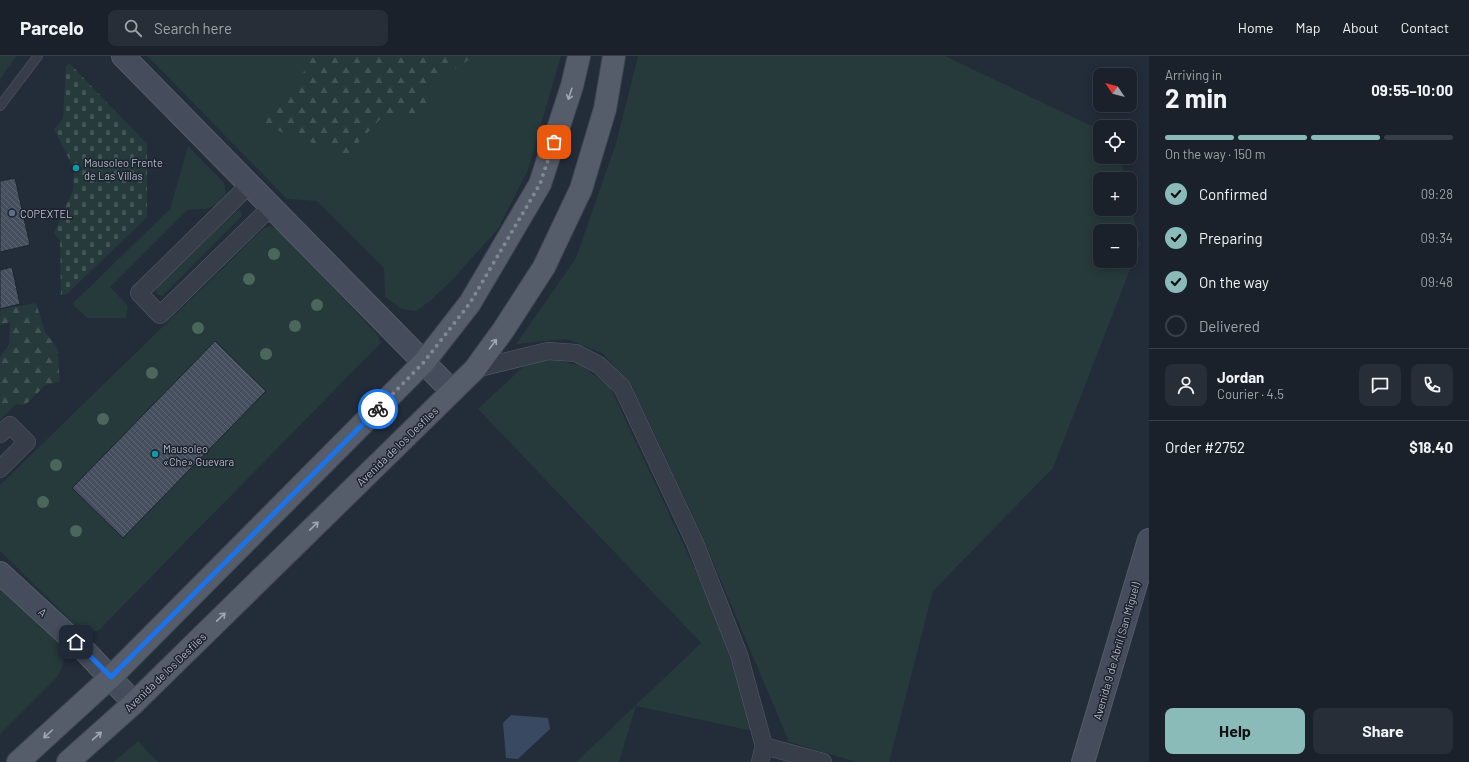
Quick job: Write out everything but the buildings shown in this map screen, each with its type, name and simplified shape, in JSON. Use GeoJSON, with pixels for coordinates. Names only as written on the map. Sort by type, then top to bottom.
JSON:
{"type":"FeatureCollection","features":[{"type":"Feature","properties":{"kind":"main road"},"geometry":{"type":"LineString","coordinates":[[18,762],[111,677],[424,362],[470,303],[540,184],[572,86],[579,56]]}},
{"type":"Feature","properties":{"kind":"main road","name":"Avenida de los Desfiles"},"geometry":{"type":"LineString","coordinates":[[68,762],[134,703],[475,369],[504,329],[544,267],[581,189],[605,109],[614,56]]}},
{"type":"Feature","properties":{"kind":"street"},"geometry":{"type":"LineString","coordinates":[[123,56],[452,391]]}},
{"type":"Feature","properties":{"kind":"street"},"geometry":{"type":"LineString","coordinates":[[249,185],[139,293],[160,315],[271,207]]}},
{"type":"Feature","properties":{"kind":"street"},"geometry":{"type":"LineString","coordinates":[[475,369],[548,351],[576,353],[599,365],[622,387],[695,543],[739,655],[762,754],[823,762]]}},
{"type":"Feature","properties":{"kind":"street"},"geometry":{"type":"LineString","coordinates":[[0,434],[10,425],[27,442],[0,469]]}},
{"type":"Feature","properties":{"kind":"street","name":"Avenida 9 de Abril (San Miguel)"},"geometry":{"type":"LineString","coordinates":[[1083,762],[1149,540]]}},
{"type":"Feature","properties":{"kind":"street","name":"A"},"geometry":{"type":"LineString","coordinates":[[0,573],[86,652],[134,703]]}},
{"type":"Feature","properties":{"kind":"lane"},"geometry":{"type":"LineString","coordinates":[[0,106],[38,56]]}},
{"type":"Feature","properties":{"kind":"green space"},"geometry":{"type":"Polygon","coordinates":[[[0,56],[17,56],[0,79],[0,56]]]}},
{"type":"Feature","properties":{"kind":"green space"},"geometry":{"type":"Polygon","coordinates":[[[147,56],[561,56],[528,170],[498,229],[453,279],[430,301],[416,311],[401,309],[385,297],[384,268],[317,201],[287,199],[147,56]]]}},
{"type":"Feature","properties":{"kind":"green space"},"geometry":{"type":"Polygon","coordinates":[[[308,56],[474,56],[432,85],[426,112],[383,116],[347,155],[262,125],[303,74],[308,56]]]}},
{"type":"Feature","properties":{"kind":"green space"},"geometry":{"type":"Polygon","coordinates":[[[638,56],[945,56],[1093,127],[1093,164],[1122,164],[1123,172],[1093,172],[1093,216],[1133,216],[1135,224],[1093,224],[1093,268],[1131,268],[1053,468],[933,591],[889,762],[856,762],[789,742],[700,531],[631,384],[602,353],[566,339],[516,344],[576,258],[616,143],[638,56]]]}},
{"type":"Feature","properties":{"kind":"green space"},"geometry":{"type":"Polygon","coordinates":[[[69,63],[147,144],[147,217],[67,294],[61,295],[60,241],[54,233],[73,190],[74,169],[54,129],[63,118],[66,66],[69,63]]]}},
{"type":"Feature","properties":{"kind":"green space"},"geometry":{"type":"Polygon","coordinates":[[[188,146],[224,183],[226,193],[218,203],[210,208],[187,210],[110,287],[128,306],[126,318],[87,318],[72,304],[170,209],[188,146]]]}},
{"type":"Feature","properties":{"kind":"green space"},"geometry":{"type":"Polygon","coordinates":[[[240,210],[242,214],[241,217],[162,296],[158,295],[156,293],[157,288],[236,211],[240,210]]]}},
{"type":"Feature","properties":{"kind":"green space"},"geometry":{"type":"Polygon","coordinates":[[[270,226],[277,229],[378,335],[381,343],[98,631],[86,631],[77,627],[0,551],[0,485],[263,229],[270,226]]]}},
{"type":"Feature","properties":{"kind":"green space"},"geometry":{"type":"Polygon","coordinates":[[[1137,231],[1140,244],[1137,252],[1137,231]]]}},
{"type":"Feature","properties":{"kind":"green space"},"geometry":{"type":"Polygon","coordinates":[[[36,303],[45,332],[57,347],[60,382],[46,385],[25,405],[16,404],[0,420],[0,356],[9,345],[10,322],[0,325],[0,309],[36,303]]]}},
{"type":"Feature","properties":{"kind":"green space"},"geometry":{"type":"Polygon","coordinates":[[[552,359],[582,366],[610,387],[715,612],[753,731],[636,706],[619,762],[576,762],[701,643],[478,409],[524,366],[552,359]]]}},
{"type":"Feature","properties":{"kind":"green space"},"geometry":{"type":"Polygon","coordinates":[[[0,583],[61,643],[64,653],[64,660],[57,677],[0,734],[0,583]]]}},
{"type":"Feature","properties":{"kind":"green space"},"geometry":{"type":"Polygon","coordinates":[[[138,741],[158,762],[114,762],[138,741]]]}},
{"type":"Feature","properties":{"kind":"water"},"geometry":{"type":"Polygon","coordinates":[[[511,715],[548,718],[550,729],[518,759],[506,758],[503,723],[511,715]]]}},
{"type":"Feature","properties":{"kind":"way so far"},"geometry":{"type":"LineString","coordinates":[[378,409],[424,362],[470,303],[540,184],[554,142]]}},
{"type":"Feature","properties":{"kind":"place","name":"Mausoleo Frente de Las Villas"},"geometry":{"type":"Point","coordinates":[76,168]}},
{"type":"Feature","properties":{"kind":"place","name":"COPEXTEL"},"geometry":{"type":"Point","coordinates":[12,213]}},
{"type":"Feature","properties":{"kind":"place","name":"Mausoleo «Che» Guevara"},"geometry":{"type":"Point","coordinates":[155,454]}},
{"type":"Feature","properties":{"kind":"route"},"geometry":{"type":"LineString","coordinates":[[76,642],[111,677],[378,409]]}}]}
